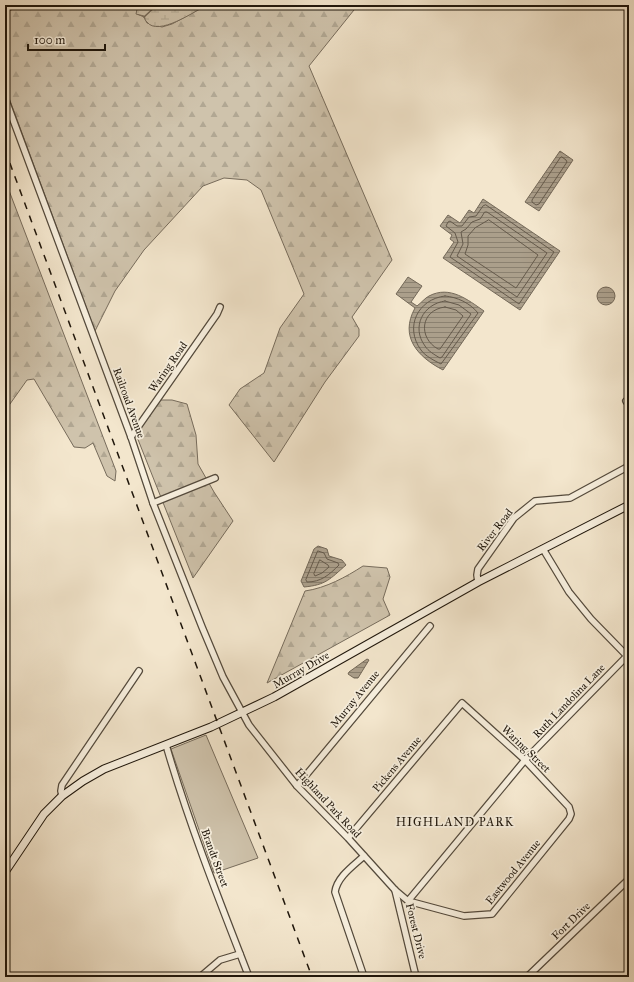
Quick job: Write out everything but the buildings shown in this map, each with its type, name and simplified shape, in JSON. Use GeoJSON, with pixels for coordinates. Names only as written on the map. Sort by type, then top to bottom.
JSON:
{"type":"FeatureCollection","features":[{"type":"Feature","properties":{"kind":"street","name":"Railroad Avenue"},"geometry":{"type":"LineString","coordinates":[[5,98],[131,437],[153,503],[223,677],[242,712]]}},
{"type":"Feature","properties":{"kind":"street","name":"Waring Road"},"geometry":{"type":"LineString","coordinates":[[131,437],[217,314],[220,307]]}},
{"type":"Feature","properties":{"kind":"street","name":"River Road"},"geometry":{"type":"LineString","coordinates":[[478,582],[478,569],[482,563],[514,518],[535,501],[570,498],[629,466]]}},
{"type":"Feature","properties":{"kind":"street"},"geometry":{"type":"LineString","coordinates":[[153,503],[215,478]]}},
{"type":"Feature","properties":{"kind":"street","name":"Murray Drive"},"geometry":{"type":"LineString","coordinates":[[5,872],[44,814],[62,796],[79,783],[104,769],[166,745],[274,698],[478,582],[629,506]]}},
{"type":"Feature","properties":{"kind":"street"},"geometry":{"type":"LineString","coordinates":[[543,549],[569,592],[591,619],[628,657]]}},
{"type":"Feature","properties":{"kind":"street","name":"Murray Avenue"},"geometry":{"type":"LineString","coordinates":[[297,786],[430,626]]}},
{"type":"Feature","properties":{"kind":"street","name":"Ruth Landolina Lane"},"geometry":{"type":"LineString","coordinates":[[408,901],[525,760],[628,657]]}},
{"type":"Feature","properties":{"kind":"street"},"geometry":{"type":"LineString","coordinates":[[62,796],[62,785],[139,672]]}},
{"type":"Feature","properties":{"kind":"street","name":"Waring Street"},"geometry":{"type":"LineString","coordinates":[[462,703],[525,760],[569,807],[571,812]]}},
{"type":"Feature","properties":{"kind":"street","name":"Pickens Avenue"},"geometry":{"type":"LineString","coordinates":[[348,838],[462,703]]}},
{"type":"Feature","properties":{"kind":"street","name":"Highland Park Road"},"geometry":{"type":"LineString","coordinates":[[242,712],[263,745],[297,786],[348,838],[395,890],[408,901]]}},
{"type":"Feature","properties":{"kind":"street","name":"Brandt Street"},"geometry":{"type":"LineString","coordinates":[[166,745],[190,820],[249,977]]}},
{"type":"Feature","properties":{"kind":"street","name":"Eastwood Avenue"},"geometry":{"type":"LineString","coordinates":[[408,901],[464,916],[492,914],[569,819],[571,812]]}},
{"type":"Feature","properties":{"kind":"street"},"geometry":{"type":"LineString","coordinates":[[364,856],[347,871],[336,886],[334,892],[364,977]]}},
{"type":"Feature","properties":{"kind":"street","name":"Fort Drive"},"geometry":{"type":"LineString","coordinates":[[527,977],[629,879]]}},
{"type":"Feature","properties":{"kind":"street","name":"Forest Drive"},"geometry":{"type":"LineString","coordinates":[[395,890],[416,977]]}},
{"type":"Feature","properties":{"kind":"street"},"geometry":{"type":"LineString","coordinates":[[200,977],[220,960],[240,954]]}},
{"type":"Feature","properties":{"kind":"green space"},"geometry":{"type":"Polygon","coordinates":[[[26,5],[138,5],[137,14],[144,17],[147,23],[162,27],[172,24],[207,5],[358,5],[309,66],[392,260],[352,317],[359,329],[359,336],[325,382],[274,462],[229,405],[240,389],[264,373],[280,328],[304,294],[261,190],[247,180],[224,178],[203,186],[144,250],[115,291],[95,331],[5,87],[5,12],[26,5]]]}},
{"type":"Feature","properties":{"kind":"green space"},"geometry":{"type":"Polygon","coordinates":[[[138,5],[207,5],[186,17],[168,25],[159,27],[152,26],[146,22],[144,16],[136,14],[138,5]]]}},
{"type":"Feature","properties":{"kind":"green space"},"geometry":{"type":"Polygon","coordinates":[[[5,180],[116,471],[115,481],[107,476],[93,443],[85,448],[74,447],[34,379],[27,380],[5,411],[5,180]]]}},
{"type":"Feature","properties":{"kind":"green space"},"geometry":{"type":"Polygon","coordinates":[[[160,400],[172,400],[187,404],[196,435],[198,464],[233,521],[193,578],[137,437],[137,433],[160,400]]]}},
{"type":"Feature","properties":{"kind":"green space"},"geometry":{"type":"Polygon","coordinates":[[[363,566],[387,568],[390,577],[383,599],[390,615],[267,683],[305,591],[313,590],[336,582],[363,566]]]}},
{"type":"Feature","properties":{"kind":"green space"},"geometry":{"type":"Polygon","coordinates":[[[206,735],[258,858],[214,873],[171,749],[206,735]]]}},
{"type":"Feature","properties":{"kind":"water"},"geometry":{"type":"Polygon","coordinates":[[[560,151],[573,160],[539,211],[525,202],[560,151]]]}},
{"type":"Feature","properties":{"kind":"water"},"geometry":{"type":"Polygon","coordinates":[[[483,199],[560,251],[520,310],[443,258],[454,242],[450,239],[452,235],[440,226],[448,215],[460,223],[469,210],[474,213],[483,199]]]}},
{"type":"Feature","properties":{"kind":"water"},"geometry":{"type":"Polygon","coordinates":[[[408,277],[422,286],[411,302],[417,306],[429,296],[444,292],[458,295],[472,302],[484,311],[443,370],[426,359],[419,352],[410,337],[409,328],[415,308],[396,294],[408,277]]]}},
{"type":"Feature","properties":{"kind":"water"},"geometry":{"type":"Polygon","coordinates":[[[606,287],[612,290],[615,296],[612,302],[606,305],[600,302],[597,296],[600,290],[606,287]]]}},
{"type":"Feature","properties":{"kind":"water"},"geometry":{"type":"Polygon","coordinates":[[[318,546],[327,549],[329,556],[342,560],[346,565],[323,583],[304,587],[301,581],[314,549],[318,546]]]}},
{"type":"Feature","properties":{"kind":"water"},"geometry":{"type":"Polygon","coordinates":[[[367,659],[369,660],[358,678],[354,678],[348,674],[349,672],[367,659]]]}},
{"type":"Feature","properties":{"kind":"waterway"},"geometry":{"type":"LineString","coordinates":[[144,17],[157,5]]}},
{"type":"Feature","properties":{"kind":"railway"},"geometry":{"type":"LineString","coordinates":[[5,150],[312,977]]}},
{"type":"Feature","properties":{"kind":"district","name":"HIGHLAND PARK"},"geometry":{"type":"Point","coordinates":[455,822]}}]}
